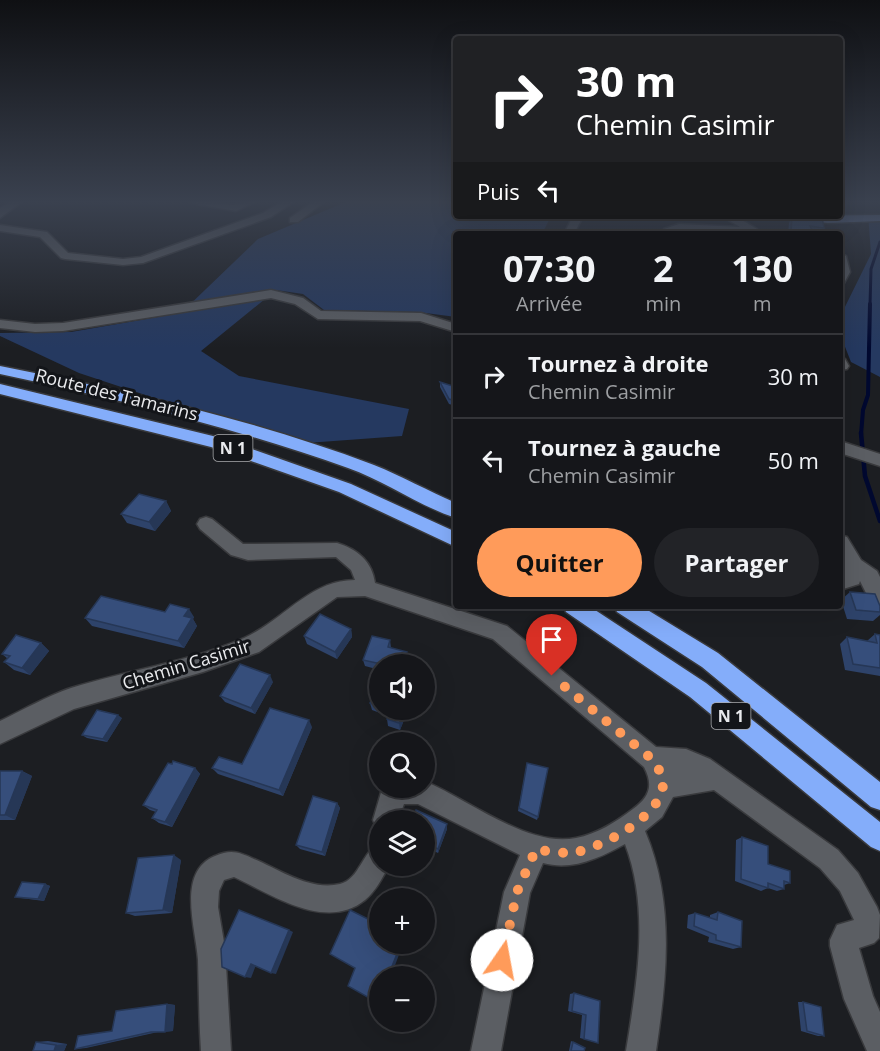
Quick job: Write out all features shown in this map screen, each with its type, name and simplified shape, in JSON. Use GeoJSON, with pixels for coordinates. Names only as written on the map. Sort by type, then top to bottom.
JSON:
{"type":"FeatureCollection","features":[{"type":"Feature","properties":{"kind":"highway","name":"Route des Tamarins"},"geometry":{"type":"LineString","coordinates":[[0,370],[195,414],[294,444],[359,466],[453,510]]}},
{"type":"Feature","properties":{"kind":"highway","name":"Route des Tamarins"},"geometry":{"type":"LineString","coordinates":[[0,389],[215,442],[345,488],[453,539]]}},
{"type":"Feature","properties":{"kind":"highway","name":"N 1"},"geometry":{"type":"LineString","coordinates":[[577,609],[698,690],[880,838]]}},
{"type":"Feature","properties":{"kind":"highway","name":"N 1"},"geometry":{"type":"LineString","coordinates":[[629,609],[711,660],[880,798]]}},
{"type":"Feature","properties":{"kind":"street"},"geometry":{"type":"LineString","coordinates":[[59,250],[65,256],[123,262],[142,260],[170,250]]}},
{"type":"Feature","properties":{"kind":"street"},"geometry":{"type":"LineString","coordinates":[[0,324],[35,328],[63,327],[271,294],[298,301],[318,315],[421,317],[453,327]]}},
{"type":"Feature","properties":{"kind":"street"},"geometry":{"type":"LineString","coordinates":[[843,447],[878,458]]}},
{"type":"Feature","properties":{"kind":"street"},"geometry":{"type":"LineString","coordinates":[[206,524],[238,550],[248,552],[337,550],[345,552],[350,555],[366,580],[365,588]]}},
{"type":"Feature","properties":{"kind":"street"},"geometry":{"type":"LineString","coordinates":[[843,547],[854,566],[870,577],[880,601]]}},
{"type":"Feature","properties":{"kind":"street"},"geometry":{"type":"LineString","coordinates":[[843,581],[852,578],[854,566]]}},
{"type":"Feature","properties":{"kind":"street","name":"Chemin Casimir"},"geometry":{"type":"LineString","coordinates":[[0,733],[70,699],[203,662],[252,645],[286,624],[330,591],[339,588],[365,588],[500,632],[652,759],[662,776],[663,786]]}},
{"type":"Feature","properties":{"kind":"street"},"geometry":{"type":"LineString","coordinates":[[652,759],[683,759],[700,765],[829,859],[849,882],[867,917],[869,928],[864,933],[847,935],[844,946],[858,999],[880,1046]]}},
{"type":"Feature","properties":{"kind":"street"},"geometry":{"type":"LineString","coordinates":[[388,810],[391,798],[403,790],[413,790],[536,849],[564,853],[579,851],[632,827],[652,810],[663,786],[717,777]]}},
{"type":"Feature","properties":{"kind":"street"},"geometry":{"type":"LineString","coordinates":[[632,827],[644,862],[653,939],[647,1016],[641,1051]]}},
{"type":"Feature","properties":{"kind":"street"},"geometry":{"type":"LineString","coordinates":[[486,1051],[517,892],[536,849]]}},
{"type":"Feature","properties":{"kind":"street"},"geometry":{"type":"LineString","coordinates":[[216,1051],[211,949],[204,899],[206,885],[213,872],[226,864],[235,864],[300,893],[327,898],[345,897],[360,886],[369,872]]}},
{"type":"Feature","properties":{"kind":"shaded area"},"geometry":{"type":"Polygon","coordinates":[[[247,250],[453,250],[453,317],[418,312],[324,310],[303,294],[276,290],[201,351],[239,376],[409,409],[402,436],[293,444],[79,373],[0,336],[0,333],[71,332],[181,313],[247,250]]]}},
{"type":"Feature","properties":{"kind":"shaded area"},"geometry":{"type":"Polygon","coordinates":[[[871,250],[880,250],[880,377],[851,362],[843,342],[843,311],[871,254],[871,250]]]}},
{"type":"Feature","properties":{"kind":"building"},"geometry":{"type":"Polygon","coordinates":[[[440,382],[453,386],[453,400],[449,399],[440,382]]]}},
{"type":"Feature","properties":{"kind":"building"},"geometry":{"type":"Polygon","coordinates":[[[139,494],[166,501],[149,522],[121,514],[139,494]]]}},
{"type":"Feature","properties":{"kind":"building"},"geometry":{"type":"Polygon","coordinates":[[[850,592],[875,594],[880,612],[856,610],[850,592]]]}},
{"type":"Feature","properties":{"kind":"building"},"geometry":{"type":"Polygon","coordinates":[[[101,596],[165,612],[170,604],[189,609],[184,616],[192,618],[178,641],[85,618],[101,596]]]}},
{"type":"Feature","properties":{"kind":"building"},"geometry":{"type":"Polygon","coordinates":[[[320,614],[351,629],[335,652],[304,636],[320,614]]]}},
{"type":"Feature","properties":{"kind":"building"},"geometry":{"type":"Polygon","coordinates":[[[875,634],[880,635],[880,668],[853,664],[847,637],[877,643],[875,634]]]}},
{"type":"Feature","properties":{"kind":"building"},"geometry":{"type":"Polygon","coordinates":[[[16,635],[41,643],[22,668],[4,662],[10,656],[2,654],[16,635]]]}},
{"type":"Feature","properties":{"kind":"building"},"geometry":{"type":"Polygon","coordinates":[[[372,636],[390,640],[388,647],[407,652],[406,654],[369,654],[369,661],[363,660],[372,636]]]}},
{"type":"Feature","properties":{"kind":"building"},"geometry":{"type":"Polygon","coordinates":[[[240,664],[270,675],[251,708],[220,696],[240,664]]]}},
{"type":"Feature","properties":{"kind":"building"},"geometry":{"type":"Polygon","coordinates":[[[270,708],[309,720],[279,790],[212,768],[219,757],[242,764],[270,708]]]}},
{"type":"Feature","properties":{"kind":"building"},"geometry":{"type":"Polygon","coordinates":[[[97,710],[118,715],[103,739],[82,735],[97,710]]]}},
{"type":"Feature","properties":{"kind":"building"},"geometry":{"type":"Polygon","coordinates":[[[173,761],[195,768],[165,822],[152,818],[157,810],[143,805],[168,763],[172,764],[173,761]]]}},
{"type":"Feature","properties":{"kind":"building"},"geometry":{"type":"Polygon","coordinates":[[[527,763],[548,768],[538,817],[519,808],[527,763]]]}},
{"type":"Feature","properties":{"kind":"building"},"geometry":{"type":"Polygon","coordinates":[[[0,771],[22,771],[5,815],[0,815],[0,771]]]}},
{"type":"Feature","properties":{"kind":"building"},"geometry":{"type":"Polygon","coordinates":[[[313,796],[337,803],[322,852],[296,845],[313,796]]]}},
{"type":"Feature","properties":{"kind":"building"},"geometry":{"type":"Polygon","coordinates":[[[435,819],[447,824],[438,849],[435,848],[435,819]]]}},
{"type":"Feature","properties":{"kind":"building"},"geometry":{"type":"Polygon","coordinates":[[[742,837],[768,846],[768,864],[790,871],[790,883],[784,881],[784,889],[768,883],[768,888],[741,879],[742,837]]]}},
{"type":"Feature","properties":{"kind":"building"},"geometry":{"type":"Polygon","coordinates":[[[174,855],[163,910],[126,913],[138,858],[174,855]]]}},
{"type":"Feature","properties":{"kind":"building"},"geometry":{"type":"Polygon","coordinates":[[[22,882],[45,884],[38,899],[15,897],[22,882]]]}},
{"type":"Feature","properties":{"kind":"building"},"geometry":{"type":"Polygon","coordinates":[[[239,910],[289,930],[271,973],[251,964],[245,977],[222,967],[221,949],[239,910]]]}},
{"type":"Feature","properties":{"kind":"building"},"geometry":{"type":"Polygon","coordinates":[[[350,910],[369,920],[369,954],[397,954],[392,966],[369,966],[369,998],[348,986],[355,968],[330,954],[350,910]]]}},
{"type":"Feature","properties":{"kind":"building"},"geometry":{"type":"Polygon","coordinates":[[[718,912],[742,921],[741,947],[716,940],[716,935],[694,926],[695,913],[717,920],[718,912]]]}},
{"type":"Feature","properties":{"kind":"building"},"geometry":{"type":"Polygon","coordinates":[[[574,993],[600,1001],[598,1043],[584,1039],[586,1015],[572,1011],[574,993]]]}},
{"type":"Feature","properties":{"kind":"building"},"geometry":{"type":"Polygon","coordinates":[[[803,1002],[821,1007],[824,1036],[807,1031],[803,1002]]]}},
{"type":"Feature","properties":{"kind":"building"},"geometry":{"type":"Polygon","coordinates":[[[167,1004],[165,1032],[151,1032],[75,1049],[78,1036],[112,1031],[116,1011],[167,1004]]]}},
{"type":"Feature","properties":{"kind":"building"},"geometry":{"type":"Polygon","coordinates":[[[36,1042],[56,1045],[54,1051],[33,1051],[36,1042]]]}},
{"type":"Feature","properties":{"kind":"building"},"geometry":{"type":"Polygon","coordinates":[[[573,1042],[585,1048],[584,1051],[571,1051],[573,1042]]]}},
{"type":"Feature","properties":{"kind":"waterway"},"geometry":{"type":"LineString","coordinates":[[870,305],[871,269],[877,250]]}},
{"type":"Feature","properties":{"kind":"waterway"},"geometry":{"type":"LineString","coordinates":[[861,434],[863,410],[868,395],[870,304]]}},
{"type":"Feature","properties":{"kind":"waterway"},"geometry":{"type":"LineString","coordinates":[[861,434],[865,476],[880,521]]}},
{"type":"Feature","properties":{"kind":"route"},"geometry":{"type":"LineString","coordinates":[[502,960],[517,892],[536,849],[564,853],[579,851],[613,837],[632,827],[652,810],[661,795],[663,786],[662,776],[652,759],[552,676]]}}]}
